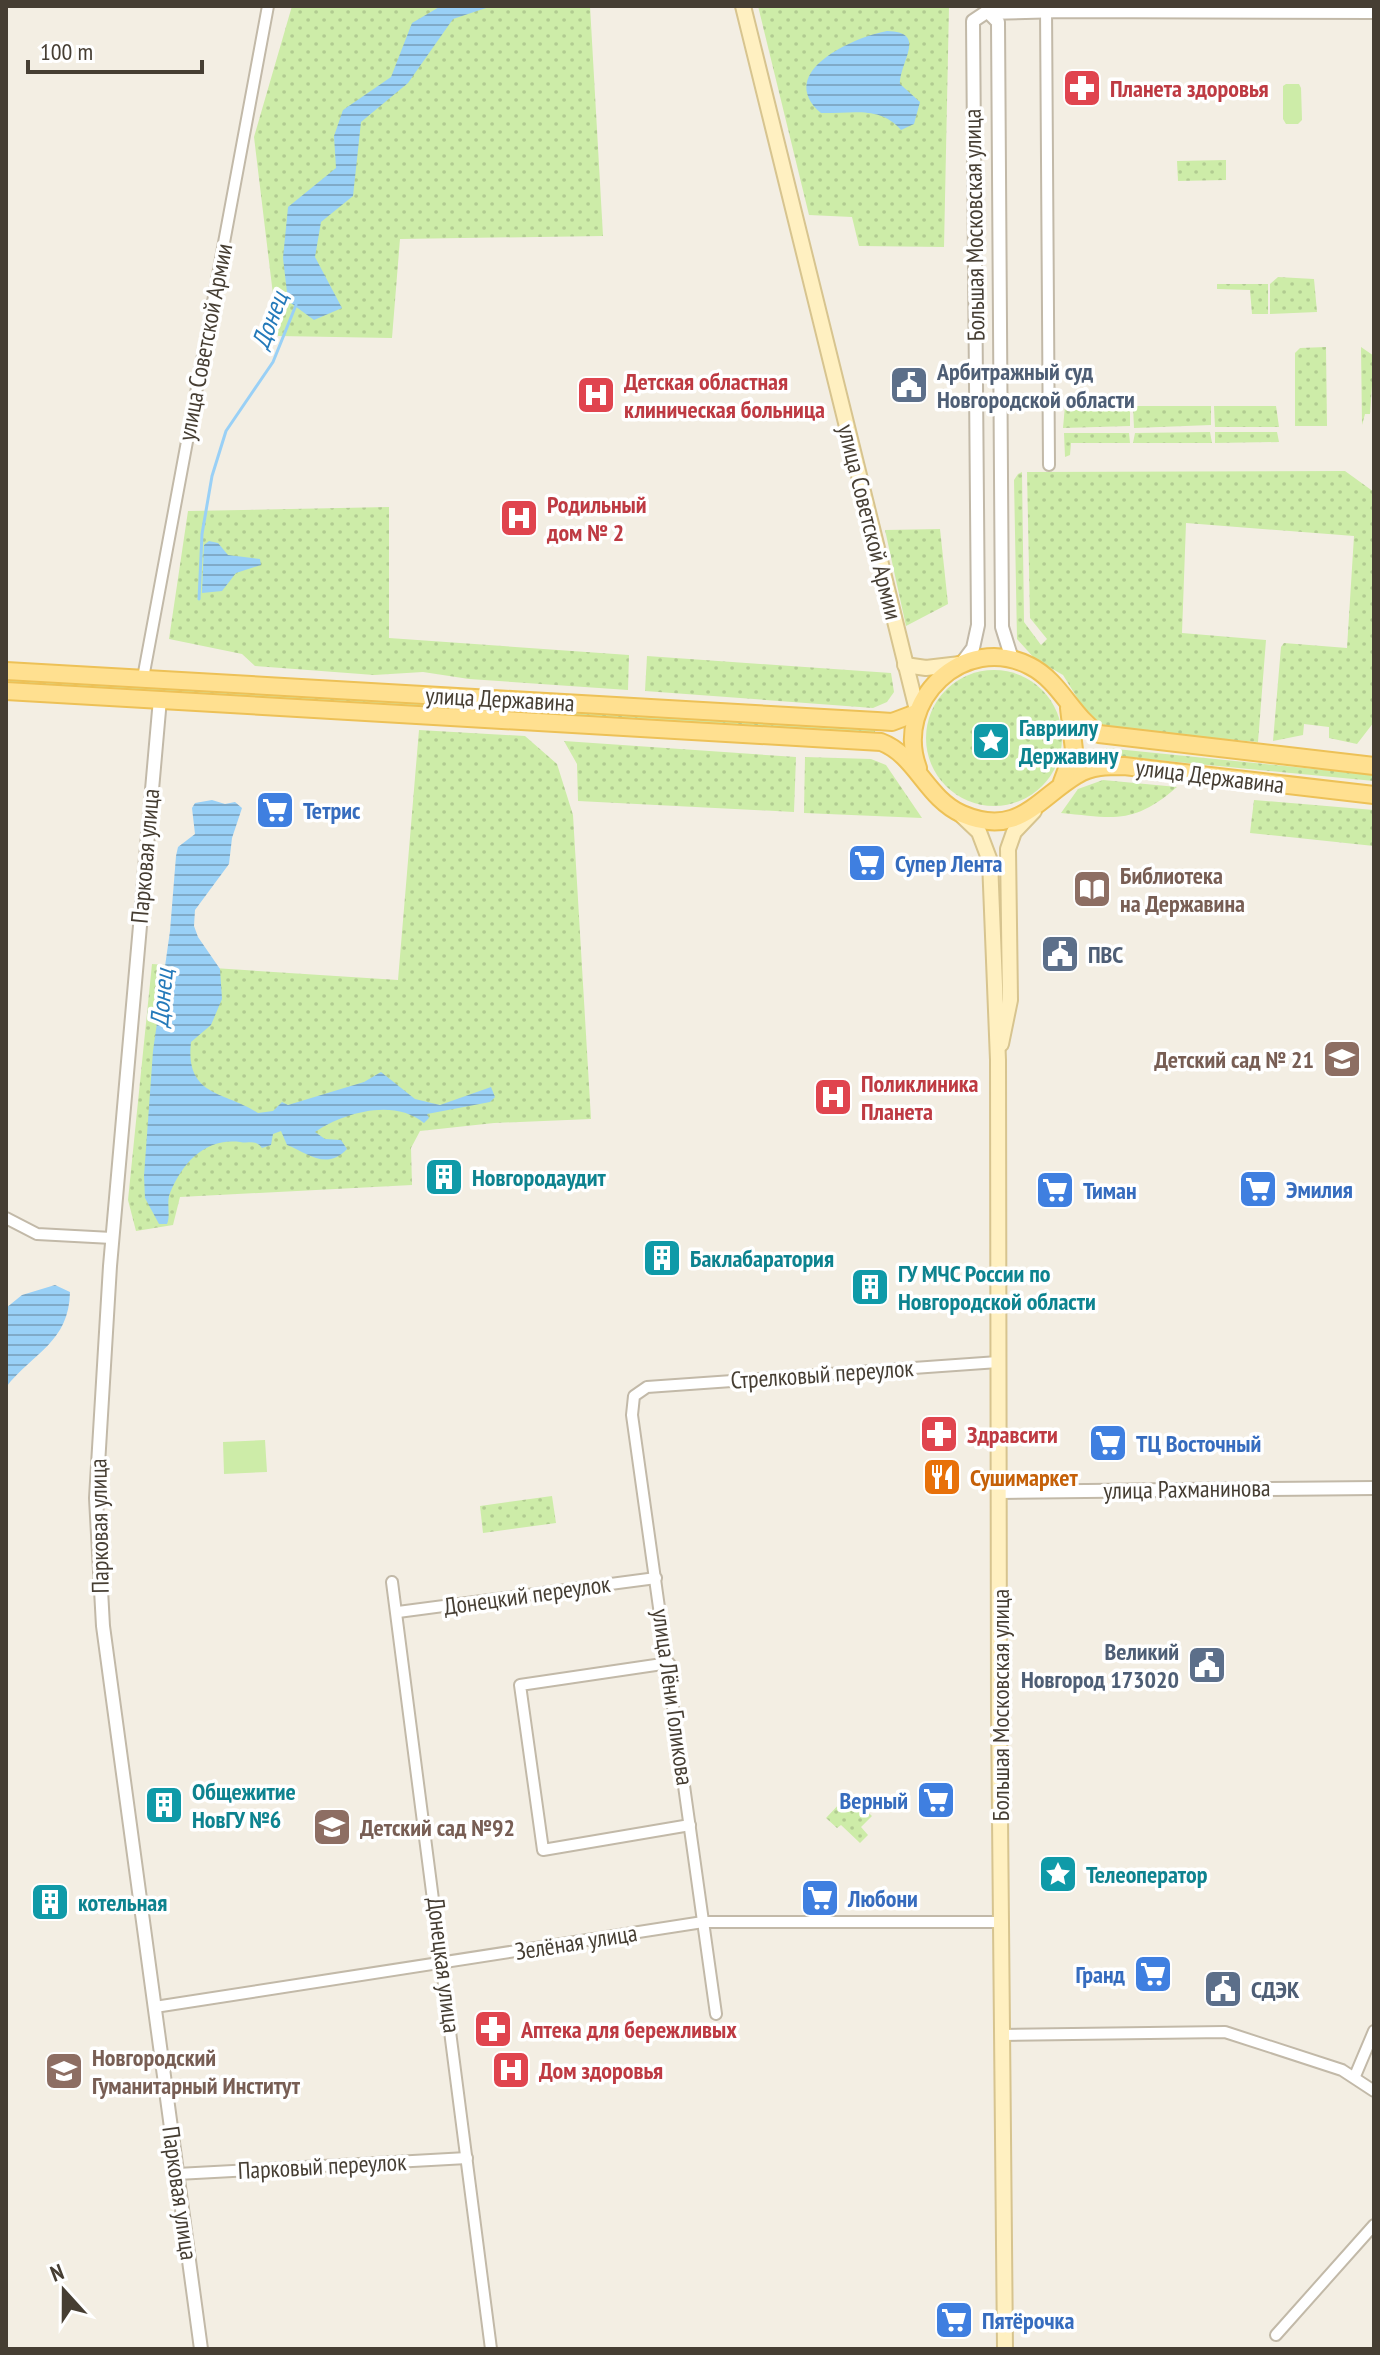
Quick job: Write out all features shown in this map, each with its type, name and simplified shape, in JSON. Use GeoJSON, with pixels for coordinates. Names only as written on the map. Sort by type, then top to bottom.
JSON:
{"type":"FeatureCollection","features":[{"type":"Feature","properties":{"kind":"main road","name":"улица Советской Армии"},"geometry":{"type":"LineString","coordinates":[[743,6],[916,712]]}},
{"type":"Feature","properties":{"kind":"main road"},"geometry":{"type":"LineString","coordinates":[[905,665],[926,668],[991,657],[1012,659]]}},
{"type":"Feature","properties":{"kind":"main road","name":"улица Державина"},"geometry":{"type":"LineString","coordinates":[[1012,659],[1039,671],[1085,725],[1099,734],[1128,740],[1374,766]]}},
{"type":"Feature","properties":{"kind":"main road"},"geometry":{"type":"LineString","coordinates":[[916,712],[936,681],[961,664]]}},
{"type":"Feature","properties":{"kind":"main road","name":"улица Державина"},"geometry":{"type":"LineString","coordinates":[[6,671],[892,722],[916,712],[912,744],[914,759],[928,787]]}},
{"type":"Feature","properties":{"kind":"main road","name":"улица Державина"},"geometry":{"type":"LineString","coordinates":[[6,691],[881,742],[902,753],[928,787],[950,808],[964,815],[997,820],[1013,818],[1048,799],[1077,774],[1099,767],[1124,766],[1374,795]]}},
{"type":"Feature","properties":{"kind":"main road"},"geometry":{"type":"LineString","coordinates":[[1048,799],[1070,766],[1074,750],[1073,718],[1067,703]]}},
{"type":"Feature","properties":{"kind":"main road","name":"Большая Московская улица"},"geometry":{"type":"LineString","coordinates":[[998,1060],[1010,1000],[1008,849],[1014,832],[1048,799]]}},
{"type":"Feature","properties":{"kind":"main road","name":"Большая Московская улица"},"geometry":{"type":"LineString","coordinates":[[950,808],[979,832],[990,861],[993,1000],[998,1060],[1005,2349]]}},
{"type":"Feature","properties":{"kind":"street","name":"улица Советской Армии"},"geometry":{"type":"LineString","coordinates":[[143,678],[268,6]]}},
{"type":"Feature","properties":{"kind":"street"},"geometry":{"type":"LineString","coordinates":[[1046,9],[1049,465]]}},
{"type":"Feature","properties":{"kind":"street"},"geometry":{"type":"LineString","coordinates":[[994,18],[1046,9],[1374,12]]}},
{"type":"Feature","properties":{"kind":"street","name":"Большая Московская улица"},"geometry":{"type":"LineString","coordinates":[[961,664],[973,648],[978,625],[973,21],[978,15],[994,18],[1002,627],[1012,659]]}},
{"type":"Feature","properties":{"kind":"street","name":"Парковая улица"},"geometry":{"type":"LineString","coordinates":[[160,699],[112,1238],[98,1435],[98,1567],[201,2349]]}},
{"type":"Feature","properties":{"kind":"street"},"geometry":{"type":"LineString","coordinates":[[6,1218],[37,1234],[112,1238]]}},
{"type":"Feature","properties":{"kind":"street","name":"Стрелковый переулок"},"geometry":{"type":"LineString","coordinates":[[647,1387],[998,1362]]}},
{"type":"Feature","properties":{"kind":"street","name":"улица Лёни Голикова"},"geometry":{"type":"LineString","coordinates":[[647,1387],[634,1396],[631,1407],[716,2014]]}},
{"type":"Feature","properties":{"kind":"street","name":"улица Рахманинова"},"geometry":{"type":"LineString","coordinates":[[999,1492],[1374,1488]]}},
{"type":"Feature","properties":{"kind":"street","name":"Донецкий переулок"},"geometry":{"type":"LineString","coordinates":[[398,1612],[656,1578]]}},
{"type":"Feature","properties":{"kind":"street","name":"Донецкая улица"},"geometry":{"type":"LineString","coordinates":[[392,1582],[444,1963],[491,2349]]}},
{"type":"Feature","properties":{"kind":"street"},"geometry":{"type":"LineString","coordinates":[[669,1663],[520,1685],[527,1756],[543,1850],[690,1825]]}},
{"type":"Feature","properties":{"kind":"street","name":"Зелёная улица"},"geometry":{"type":"LineString","coordinates":[[155,2007],[703,1922],[1001,1922]]}},
{"type":"Feature","properties":{"kind":"street"},"geometry":{"type":"LineString","coordinates":[[1002,2035],[1211,2030],[1243,2037],[1355,2076],[1374,2091]]}},
{"type":"Feature","properties":{"kind":"street"},"geometry":{"type":"LineString","coordinates":[[1355,2076],[1374,2031]]}},
{"type":"Feature","properties":{"kind":"street","name":"Парковый переулок"},"geometry":{"type":"LineString","coordinates":[[177,2174],[467,2158]]}},
{"type":"Feature","properties":{"kind":"street"},"geometry":{"type":"LineString","coordinates":[[1276,2335],[1374,2225]]}},
{"type":"Feature","properties":{"kind":"green space"},"geometry":{"type":"Polygon","coordinates":[[[292,6],[590,6],[603,236],[400,239],[392,338],[278,336],[254,137],[292,6]]]}},
{"type":"Feature","properties":{"kind":"green space"},"geometry":{"type":"Polygon","coordinates":[[[758,6],[949,6],[944,247],[859,246],[852,217],[809,215],[758,6]]]}},
{"type":"Feature","properties":{"kind":"green space"},"geometry":{"type":"Polygon","coordinates":[[[1299,84],[1301,88],[1302,120],[1298,124],[1286,124],[1283,119],[1283,86],[1299,84]]]}},
{"type":"Feature","properties":{"kind":"green space"},"geometry":{"type":"Polygon","coordinates":[[[1226,160],[1226,180],[1178,181],[1177,161],[1226,160]]]}},
{"type":"Feature","properties":{"kind":"green space"},"geometry":{"type":"Polygon","coordinates":[[[1278,277],[1314,279],[1317,312],[1270,314],[1270,284],[1278,277]]]}},
{"type":"Feature","properties":{"kind":"green space"},"geometry":{"type":"Polygon","coordinates":[[[1217,284],[1268,284],[1268,314],[1252,314],[1250,290],[1217,289],[1217,284]]]}},
{"type":"Feature","properties":{"kind":"green space"},"geometry":{"type":"Polygon","coordinates":[[[1326,347],[1327,426],[1295,426],[1295,353],[1300,348],[1326,347]]]}},
{"type":"Feature","properties":{"kind":"green space"},"geometry":{"type":"Polygon","coordinates":[[[1361,347],[1374,356],[1370,414],[1365,414],[1362,425],[1361,347]]]}},
{"type":"Feature","properties":{"kind":"green space"},"geometry":{"type":"Polygon","coordinates":[[[1065,406],[1130,406],[1130,426],[1063,428],[1065,406]]]}},
{"type":"Feature","properties":{"kind":"green space"},"geometry":{"type":"Polygon","coordinates":[[[1133,406],[1211,406],[1211,425],[1134,428],[1133,406]]]}},
{"type":"Feature","properties":{"kind":"green space"},"geometry":{"type":"Polygon","coordinates":[[[1214,406],[1276,406],[1279,427],[1215,427],[1214,406]]]}},
{"type":"Feature","properties":{"kind":"green space"},"geometry":{"type":"Polygon","coordinates":[[[1210,432],[1212,443],[1133,443],[1135,433],[1210,432]]]}},
{"type":"Feature","properties":{"kind":"green space"},"geometry":{"type":"Polygon","coordinates":[[[1215,432],[1277,432],[1279,442],[1215,443],[1215,432]]]}},
{"type":"Feature","properties":{"kind":"green space"},"geometry":{"type":"Polygon","coordinates":[[[1064,433],[1129,433],[1130,443],[1071,443],[1070,455],[1065,457],[1064,433]]]}},
{"type":"Feature","properties":{"kind":"green space"},"geometry":{"type":"Polygon","coordinates":[[[1345,471],[1374,492],[1374,722],[1357,744],[1329,738],[1329,727],[1304,724],[1303,735],[1273,741],[1281,647],[1284,643],[1347,648],[1354,536],[1186,523],[1182,633],[1266,640],[1258,742],[1106,729],[1083,707],[1063,675],[1035,659],[1017,639],[1014,480],[1018,474],[1022,472],[1024,622],[1041,645],[1047,639],[1030,618],[1027,472],[1345,471]]]}},
{"type":"Feature","properties":{"kind":"green space"},"geometry":{"type":"Polygon","coordinates":[[[389,507],[389,638],[629,655],[628,690],[469,679],[423,672],[374,675],[255,666],[242,654],[169,639],[188,511],[389,507]]]}},
{"type":"Feature","properties":{"kind":"green space"},"geometry":{"type":"Polygon","coordinates":[[[940,529],[948,604],[906,626],[885,530],[940,529]]]}},
{"type":"Feature","properties":{"kind":"green space"},"geometry":{"type":"Polygon","coordinates":[[[647,656],[891,673],[894,692],[887,702],[873,708],[645,691],[647,656]]]}},
{"type":"Feature","properties":{"kind":"green space"},"geometry":{"type":"Polygon","coordinates":[[[994,670],[1020,675],[1042,690],[1057,712],[1062,738],[1057,764],[1042,786],[1020,801],[994,806],[968,801],[946,786],[931,764],[926,738],[931,712],[946,690],[968,675],[994,670]]]}},
{"type":"Feature","properties":{"kind":"green space"},"geometry":{"type":"Polygon","coordinates":[[[10,676],[875,727],[875,735],[10,684],[10,676]]]}},
{"type":"Feature","properties":{"kind":"green space"},"geometry":{"type":"Polygon","coordinates":[[[419,730],[525,736],[557,764],[573,815],[591,1119],[494,1123],[420,1131],[411,1148],[412,1185],[180,1197],[173,1225],[136,1231],[128,1200],[152,964],[398,980],[419,730]]]}},
{"type":"Feature","properties":{"kind":"green space"},"geometry":{"type":"Polygon","coordinates":[[[564,741],[796,757],[794,812],[578,801],[577,764],[564,741]]]}},
{"type":"Feature","properties":{"kind":"green space"},"geometry":{"type":"Polygon","coordinates":[[[1106,748],[1374,775],[1374,781],[1105,755],[1106,748]]]}},
{"type":"Feature","properties":{"kind":"green space"},"geometry":{"type":"Polygon","coordinates":[[[805,757],[871,759],[886,765],[922,818],[804,813],[805,757]]]}},
{"type":"Feature","properties":{"kind":"green space"},"geometry":{"type":"Polygon","coordinates":[[[1103,780],[1177,787],[1148,808],[1123,816],[1061,813],[1078,789],[1103,780]]]}},
{"type":"Feature","properties":{"kind":"green space"},"geometry":{"type":"Polygon","coordinates":[[[1254,800],[1374,810],[1374,846],[1250,833],[1254,800]]]}},
{"type":"Feature","properties":{"kind":"green space"},"geometry":{"type":"Polygon","coordinates":[[[265,1440],[267,1472],[224,1474],[223,1442],[265,1440]]]}},
{"type":"Feature","properties":{"kind":"green space"},"geometry":{"type":"Polygon","coordinates":[[[552,1496],[556,1523],[483,1533],[480,1506],[552,1496]]]}},
{"type":"Feature","properties":{"kind":"green space"},"geometry":{"type":"Polygon","coordinates":[[[843,1800],[852,1809],[858,1803],[872,1816],[861,1827],[868,1835],[860,1843],[841,1825],[837,1828],[826,1818],[843,1800]]]}},
{"type":"Feature","properties":{"kind":"water"},"geometry":{"type":"Polygon","coordinates":[[[441,6],[492,6],[453,19],[408,83],[361,122],[353,196],[321,222],[315,257],[342,308],[314,320],[288,301],[283,258],[288,207],[336,168],[334,136],[343,110],[391,77],[412,23],[441,6]]]}},
{"type":"Feature","properties":{"kind":"water"},"geometry":{"type":"Polygon","coordinates":[[[887,31],[906,36],[909,42],[900,84],[920,102],[914,124],[901,130],[893,122],[874,114],[821,113],[809,98],[807,84],[813,71],[839,49],[887,31]]]}},
{"type":"Feature","properties":{"kind":"water"},"geometry":{"type":"Polygon","coordinates":[[[209,541],[218,543],[228,555],[260,559],[261,565],[236,573],[222,591],[202,593],[204,545],[209,541]]]}},
{"type":"Feature","properties":{"kind":"water"},"geometry":{"type":"Polygon","coordinates":[[[212,800],[225,804],[235,802],[242,808],[232,838],[229,864],[195,910],[194,926],[198,937],[220,969],[222,999],[211,1025],[191,1042],[194,1073],[201,1083],[258,1113],[273,1111],[282,1102],[288,1105],[364,1082],[381,1072],[415,1099],[440,1105],[491,1087],[495,1097],[490,1102],[427,1114],[429,1118],[424,1123],[411,1115],[383,1110],[339,1119],[315,1132],[325,1139],[341,1140],[347,1149],[332,1159],[317,1158],[287,1145],[281,1131],[273,1134],[271,1145],[262,1148],[252,1142],[216,1144],[197,1154],[182,1171],[169,1197],[167,1224],[159,1224],[145,1198],[144,1176],[153,1051],[170,931],[176,856],[178,847],[195,834],[192,808],[195,803],[212,800]]]}},
{"type":"Feature","properties":{"kind":"water"},"geometry":{"type":"Polygon","coordinates":[[[55,1285],[70,1292],[64,1323],[48,1345],[6,1387],[6,1308],[22,1295],[55,1285]]]}},
{"type":"Feature","properties":{"kind":"waterway","name":"Донец"},"geometry":{"type":"LineString","coordinates":[[199,599],[202,534],[212,476],[226,431],[273,362],[296,305]]}},
{"type":"Feature","properties":{"kind":"place","name":"Планета здоровья"},"geometry":{"type":"Point","coordinates":[1082,88]}},
{"type":"Feature","properties":{"kind":"place","name":"Арбитражный суд Новгородской области"},"geometry":{"type":"Point","coordinates":[909,385]}},
{"type":"Feature","properties":{"kind":"place","name":"Детская областная клиническая больница"},"geometry":{"type":"Point","coordinates":[596,395]}},
{"type":"Feature","properties":{"kind":"place","name":"Родильный дом № 2"},"geometry":{"type":"Point","coordinates":[519,518]}},
{"type":"Feature","properties":{"kind":"place","name":"Гавриилу Державину"},"geometry":{"type":"Point","coordinates":[991,741]}},
{"type":"Feature","properties":{"kind":"place","name":"Тетрис"},"geometry":{"type":"Point","coordinates":[275,810]}},
{"type":"Feature","properties":{"kind":"place","name":"Супер Лента"},"geometry":{"type":"Point","coordinates":[867,863]}},
{"type":"Feature","properties":{"kind":"place","name":"Библиотека на Державина"},"geometry":{"type":"Point","coordinates":[1092,889]}},
{"type":"Feature","properties":{"kind":"place","name":"ПВС"},"geometry":{"type":"Point","coordinates":[1060,954]}},
{"type":"Feature","properties":{"kind":"place","name":"Детский сад № 21"},"geometry":{"type":"Point","coordinates":[1342,1059]}},
{"type":"Feature","properties":{"kind":"place","name":"Поликлиника Планета"},"geometry":{"type":"Point","coordinates":[833,1097]}},
{"type":"Feature","properties":{"kind":"place","name":"Новгородаудит"},"geometry":{"type":"Point","coordinates":[444,1177]}},
{"type":"Feature","properties":{"kind":"place","name":"Эмилия"},"geometry":{"type":"Point","coordinates":[1258,1189]}},
{"type":"Feature","properties":{"kind":"place","name":"Тиман"},"geometry":{"type":"Point","coordinates":[1055,1190]}},
{"type":"Feature","properties":{"kind":"place","name":"Баклабаратория"},"geometry":{"type":"Point","coordinates":[662,1258]}},
{"type":"Feature","properties":{"kind":"place","name":"ГУ МЧС России по Новгородской области"},"geometry":{"type":"Point","coordinates":[870,1287]}},
{"type":"Feature","properties":{"kind":"place","name":"Здравсити"},"geometry":{"type":"Point","coordinates":[939,1434]}},
{"type":"Feature","properties":{"kind":"place","name":"ТЦ Восточный"},"geometry":{"type":"Point","coordinates":[1108,1443]}},
{"type":"Feature","properties":{"kind":"place","name":"Сушимаркет"},"geometry":{"type":"Point","coordinates":[942,1477]}},
{"type":"Feature","properties":{"kind":"place","name":"Великий Новгород 173020"},"geometry":{"type":"Point","coordinates":[1207,1665]}},
{"type":"Feature","properties":{"kind":"place","name":"Верный"},"geometry":{"type":"Point","coordinates":[936,1800]}},
{"type":"Feature","properties":{"kind":"place","name":"Общежитие НовГУ №6"},"geometry":{"type":"Point","coordinates":[164,1805]}},
{"type":"Feature","properties":{"kind":"place","name":"Детский сад №92"},"geometry":{"type":"Point","coordinates":[332,1827]}},
{"type":"Feature","properties":{"kind":"place","name":"Телеоператор"},"geometry":{"type":"Point","coordinates":[1058,1874]}},
{"type":"Feature","properties":{"kind":"place","name":"Любони"},"geometry":{"type":"Point","coordinates":[820,1898]}},
{"type":"Feature","properties":{"kind":"place","name":"котельная"},"geometry":{"type":"Point","coordinates":[50,1902]}},
{"type":"Feature","properties":{"kind":"place","name":"Гранд"},"geometry":{"type":"Point","coordinates":[1153,1974]}},
{"type":"Feature","properties":{"kind":"place","name":"СДЭК"},"geometry":{"type":"Point","coordinates":[1223,1989]}},
{"type":"Feature","properties":{"kind":"place","name":"Аптека для бережливых"},"geometry":{"type":"Point","coordinates":[493,2029]}},
{"type":"Feature","properties":{"kind":"place","name":"Дом здоровья"},"geometry":{"type":"Point","coordinates":[511,2070]}},
{"type":"Feature","properties":{"kind":"place","name":"Новгородский Гуманитарный Институт"},"geometry":{"type":"Point","coordinates":[64,2071]}},
{"type":"Feature","properties":{"kind":"place","name":"Пятёрочка"},"geometry":{"type":"Point","coordinates":[954,2320]}}]}
